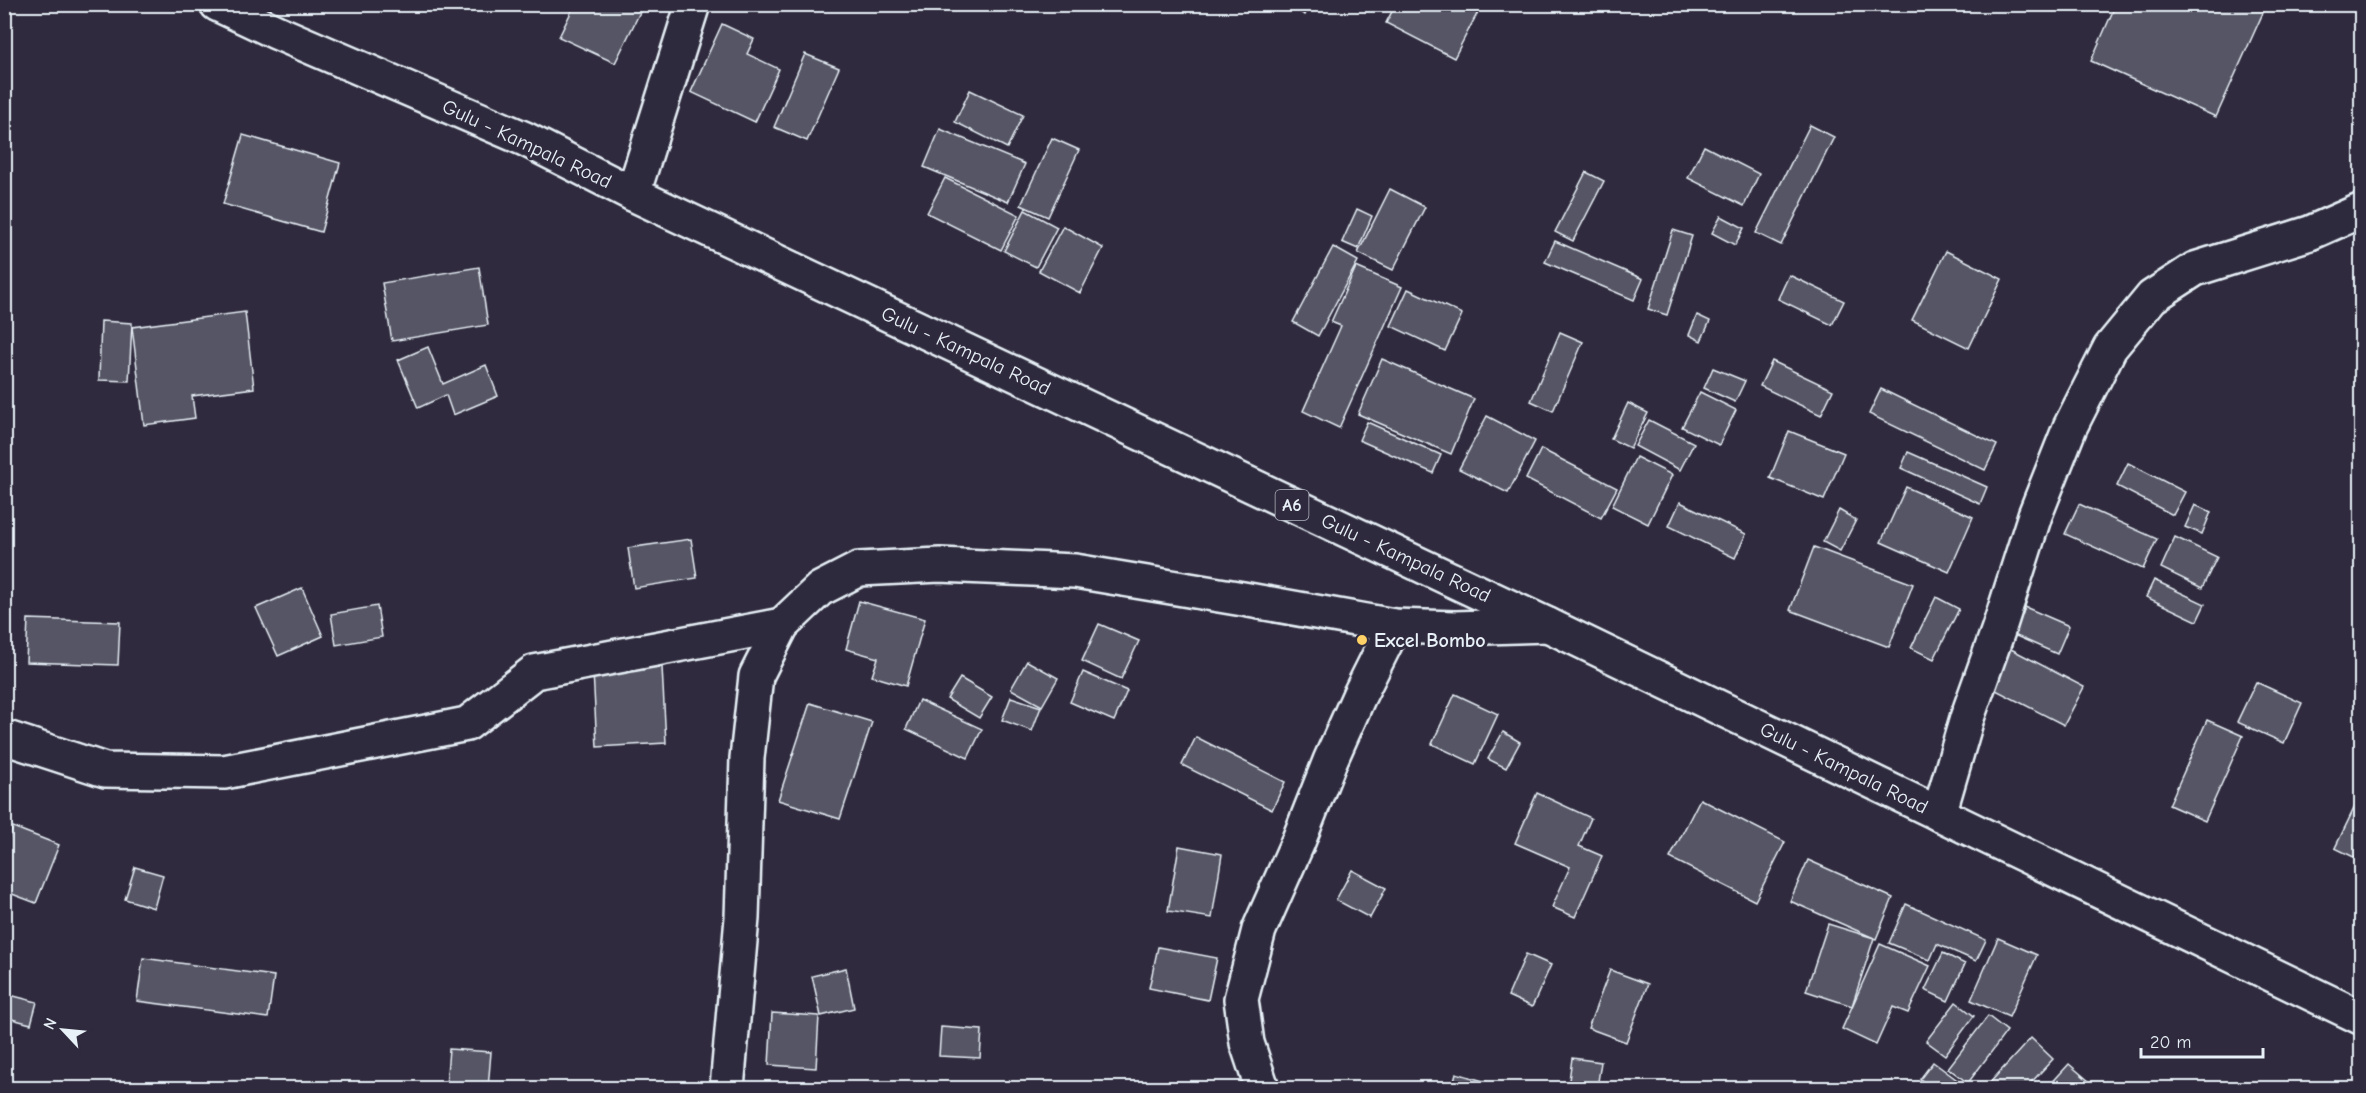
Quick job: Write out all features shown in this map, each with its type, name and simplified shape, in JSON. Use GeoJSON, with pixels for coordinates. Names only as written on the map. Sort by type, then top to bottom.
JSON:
{"type":"FeatureCollection","features":[{"type":"Feature","properties":{"kind":"street","name":"Gulu - Kampala Road"},"geometry":{"type":"LineString","coordinates":[[217,4],[276,32],[525,139],[633,194],[1548,625],[2361,1018]]}},
{"type":"Feature","properties":{"kind":"street"},"geometry":{"type":"LineString","coordinates":[[633,194],[693,4]]}},
{"type":"Feature","properties":{"kind":"street"},"geometry":{"type":"LineString","coordinates":[[1939,814],[1967,718],[1999,628],[2035,514],[2070,427],[2110,348],[2152,297],[2195,269],[2310,233],[2361,210]]}},
{"type":"Feature","properties":{"kind":"street"},"geometry":{"type":"LineString","coordinates":[[727,1089],[742,918],[747,758],[756,676],[782,625],[820,589],[859,569],[940,565],[1075,571],[1243,598],[1394,626],[1455,628],[1548,625]]}},
{"type":"Feature","properties":{"kind":"street"},"geometry":{"type":"LineString","coordinates":[[4,737],[105,770],[224,772],[467,724],[534,672],[782,625]]}},
{"type":"Feature","properties":{"kind":"street"},"geometry":{"type":"LineString","coordinates":[[1262,1089],[1247,1043],[1241,999],[1260,930],[1330,760],[1394,626]]}},
{"type":"Feature","properties":{"kind":"building"},"geometry":{"type":"Polygon","coordinates":[[[575,4],[643,6],[615,63],[559,37],[575,4]]]}},
{"type":"Feature","properties":{"kind":"building"},"geometry":{"type":"Polygon","coordinates":[[[1284,4],[1310,4],[1305,15],[1284,4]]]}},
{"type":"Feature","properties":{"kind":"building"},"geometry":{"type":"Polygon","coordinates":[[[1396,4],[1469,4],[1479,10],[1454,58],[1386,23],[1396,4]]]}},
{"type":"Feature","properties":{"kind":"building"},"geometry":{"type":"Polygon","coordinates":[[[2116,4],[2267,4],[2216,117],[2091,61],[2116,4]]]}},
{"type":"Feature","properties":{"kind":"building"},"geometry":{"type":"Polygon","coordinates":[[[722,24],[754,39],[747,54],[779,69],[755,122],[691,92],[722,24]]]}},
{"type":"Feature","properties":{"kind":"building"},"geometry":{"type":"Polygon","coordinates":[[[805,54],[839,68],[807,141],[774,127],[805,54]]]}},
{"type":"Feature","properties":{"kind":"building"},"geometry":{"type":"Polygon","coordinates":[[[970,90],[1023,115],[1007,148],[955,122],[970,90]]]}},
{"type":"Feature","properties":{"kind":"building"},"geometry":{"type":"Polygon","coordinates":[[[1810,125],[1834,137],[1781,245],[1756,233],[1810,125]]]}},
{"type":"Feature","properties":{"kind":"building"},"geometry":{"type":"Polygon","coordinates":[[[940,129],[1025,164],[1008,202],[924,167],[940,129]]]}},
{"type":"Feature","properties":{"kind":"building"},"geometry":{"type":"Polygon","coordinates":[[[243,135],[340,163],[321,232],[223,204],[243,135]]]}},
{"type":"Feature","properties":{"kind":"building"},"geometry":{"type":"Polygon","coordinates":[[[1052,138],[1079,150],[1048,217],[1021,205],[1052,138]]]}},
{"type":"Feature","properties":{"kind":"building"},"geometry":{"type":"Polygon","coordinates":[[[1704,146],[1759,174],[1744,206],[1688,178],[1704,146]]]}},
{"type":"Feature","properties":{"kind":"building"},"geometry":{"type":"Polygon","coordinates":[[[1586,172],[1604,181],[1573,241],[1555,232],[1586,172]]]}},
{"type":"Feature","properties":{"kind":"building"},"geometry":{"type":"Polygon","coordinates":[[[945,178],[1019,215],[1001,250],[927,213],[945,178]]]}},
{"type":"Feature","properties":{"kind":"building"},"geometry":{"type":"Polygon","coordinates":[[[1390,189],[1425,207],[1393,270],[1358,253],[1390,189]]]}},
{"type":"Feature","properties":{"kind":"building"},"geometry":{"type":"Polygon","coordinates":[[[1357,209],[1372,216],[1358,249],[1342,242],[1357,209]]]}},
{"type":"Feature","properties":{"kind":"building"},"geometry":{"type":"Polygon","coordinates":[[[1025,210],[1057,227],[1036,267],[1004,251],[1025,210]]]}},
{"type":"Feature","properties":{"kind":"building"},"geometry":{"type":"Polygon","coordinates":[[[1721,216],[1744,228],[1735,245],[1712,233],[1721,216]]]}},
{"type":"Feature","properties":{"kind":"building"},"geometry":{"type":"Polygon","coordinates":[[[1063,226],[1103,248],[1080,293],[1039,271],[1063,226]]]}},
{"type":"Feature","properties":{"kind":"building"},"geometry":{"type":"Polygon","coordinates":[[[1673,230],[1692,236],[1667,315],[1648,309],[1673,230]]]}},
{"type":"Feature","properties":{"kind":"building"},"geometry":{"type":"Polygon","coordinates":[[[1555,241],[1643,279],[1634,300],[1545,262],[1555,241]]]}},
{"type":"Feature","properties":{"kind":"building"},"geometry":{"type":"Polygon","coordinates":[[[1333,247],[1358,261],[1318,336],[1293,322],[1333,247]]]}},
{"type":"Feature","properties":{"kind":"building"},"geometry":{"type":"Polygon","coordinates":[[[1946,251],[2002,279],[1969,348],[1912,320],[1946,251]]]}},
{"type":"Feature","properties":{"kind":"building"},"geometry":{"type":"Polygon","coordinates":[[[479,267],[488,325],[392,341],[382,283],[479,267]]]}},
{"type":"Feature","properties":{"kind":"building"},"geometry":{"type":"Polygon","coordinates":[[[1356,267],[1402,287],[1339,428],[1303,411],[1341,326],[1331,322],[1356,267]]]}},
{"type":"Feature","properties":{"kind":"building"},"geometry":{"type":"Polygon","coordinates":[[[1789,275],[1844,301],[1832,325],[1778,299],[1789,275]]]}},
{"type":"Feature","properties":{"kind":"building"},"geometry":{"type":"Polygon","coordinates":[[[1408,289],[1462,314],[1445,351],[1391,326],[1408,289]]]}},
{"type":"Feature","properties":{"kind":"building"},"geometry":{"type":"Polygon","coordinates":[[[245,312],[254,388],[192,396],[195,418],[144,425],[132,327],[245,312]]]}},
{"type":"Feature","properties":{"kind":"building"},"geometry":{"type":"Polygon","coordinates":[[[1697,315],[1710,321],[1701,341],[1689,335],[1697,315]]]}},
{"type":"Feature","properties":{"kind":"building"},"geometry":{"type":"Polygon","coordinates":[[[101,321],[132,323],[129,381],[99,380],[101,321]]]}},
{"type":"Feature","properties":{"kind":"building"},"geometry":{"type":"Polygon","coordinates":[[[1560,332],[1583,342],[1553,411],[1531,401],[1560,332]]]}},
{"type":"Feature","properties":{"kind":"building"},"geometry":{"type":"Polygon","coordinates":[[[428,347],[443,384],[486,365],[498,396],[453,415],[446,395],[418,408],[398,360],[428,347]]]}},
{"type":"Feature","properties":{"kind":"building"},"geometry":{"type":"Polygon","coordinates":[[[1382,359],[1474,399],[1451,454],[1358,414],[1382,359]]]}},
{"type":"Feature","properties":{"kind":"building"},"geometry":{"type":"Polygon","coordinates":[[[1772,361],[1833,390],[1821,415],[1760,386],[1772,361]]]}},
{"type":"Feature","properties":{"kind":"building"},"geometry":{"type":"Polygon","coordinates":[[[1713,368],[1745,381],[1735,402],[1704,388],[1713,368]]]}},
{"type":"Feature","properties":{"kind":"building"},"geometry":{"type":"Polygon","coordinates":[[[1881,389],[1997,445],[1985,470],[1869,414],[1881,389]]]}},
{"type":"Feature","properties":{"kind":"building"},"geometry":{"type":"Polygon","coordinates":[[[1700,392],[1736,410],[1719,445],[1682,427],[1700,392]]]}},
{"type":"Feature","properties":{"kind":"building"},"geometry":{"type":"Polygon","coordinates":[[[1628,403],[1648,413],[1630,448],[1611,439],[1628,403]]]}},
{"type":"Feature","properties":{"kind":"building"},"geometry":{"type":"Polygon","coordinates":[[[1487,416],[1535,441],[1508,493],[1459,469],[1487,416]]]}},
{"type":"Feature","properties":{"kind":"building"},"geometry":{"type":"Polygon","coordinates":[[[1649,420],[1694,443],[1680,470],[1635,446],[1649,420]]]}},
{"type":"Feature","properties":{"kind":"building"},"geometry":{"type":"Polygon","coordinates":[[[1367,422],[1441,455],[1433,473],[1359,440],[1367,422]]]}},
{"type":"Feature","properties":{"kind":"building"},"geometry":{"type":"Polygon","coordinates":[[[1789,431],[1844,453],[1824,500],[1770,478],[1789,431]]]}},
{"type":"Feature","properties":{"kind":"building"},"geometry":{"type":"Polygon","coordinates":[[[1541,449],[1617,488],[1601,518],[1526,479],[1541,449]]]}},
{"type":"Feature","properties":{"kind":"building"},"geometry":{"type":"Polygon","coordinates":[[[1908,452],[1987,487],[1980,504],[1901,468],[1908,452]]]}},
{"type":"Feature","properties":{"kind":"building"},"geometry":{"type":"Polygon","coordinates":[[[1636,457],[1672,475],[1648,524],[1612,506],[1636,457]]]}},
{"type":"Feature","properties":{"kind":"building"},"geometry":{"type":"Polygon","coordinates":[[[2128,463],[2185,492],[2173,515],[2117,486],[2128,463]]]}},
{"type":"Feature","properties":{"kind":"building"},"geometry":{"type":"Polygon","coordinates":[[[1906,487],[1973,517],[1949,572],[1881,542],[1906,487]]]}},
{"type":"Feature","properties":{"kind":"building"},"geometry":{"type":"Polygon","coordinates":[[[1680,502],[1746,534],[1735,558],[1669,526],[1680,502]]]}},
{"type":"Feature","properties":{"kind":"building"},"geometry":{"type":"Polygon","coordinates":[[[2079,504],[2157,539],[2143,569],[2065,534],[2079,504]]]}},
{"type":"Feature","properties":{"kind":"building"},"geometry":{"type":"Polygon","coordinates":[[[2195,505],[2211,512],[2202,534],[2185,527],[2195,505]]]}},
{"type":"Feature","properties":{"kind":"building"},"geometry":{"type":"Polygon","coordinates":[[[1839,510],[1856,520],[1840,551],[1823,542],[1839,510]]]}},
{"type":"Feature","properties":{"kind":"building"},"geometry":{"type":"Polygon","coordinates":[[[2175,537],[2217,557],[2202,588],[2161,568],[2175,537]]]}},
{"type":"Feature","properties":{"kind":"building"},"geometry":{"type":"Polygon","coordinates":[[[691,539],[697,578],[634,588],[628,548],[691,539]]]}},
{"type":"Feature","properties":{"kind":"building"},"geometry":{"type":"Polygon","coordinates":[[[1814,547],[1913,584],[1889,647],[1790,610],[1814,547]]]}},
{"type":"Feature","properties":{"kind":"building"},"geometry":{"type":"Polygon","coordinates":[[[2154,580],[2205,604],[2197,621],[2146,597],[2154,580]]]}},
{"type":"Feature","properties":{"kind":"building"},"geometry":{"type":"Polygon","coordinates":[[[302,588],[323,636],[278,656],[256,608],[302,588]]]}},
{"type":"Feature","properties":{"kind":"building"},"geometry":{"type":"Polygon","coordinates":[[[1936,597],[1959,609],[1934,659],[1911,648],[1936,597]]]}},
{"type":"Feature","properties":{"kind":"building"},"geometry":{"type":"Polygon","coordinates":[[[859,601],[925,619],[906,686],[872,676],[878,658],[846,649],[859,601]]]}},
{"type":"Feature","properties":{"kind":"building"},"geometry":{"type":"Polygon","coordinates":[[[377,606],[382,637],[336,645],[331,614],[377,606]]]}},
{"type":"Feature","properties":{"kind":"building"},"geometry":{"type":"Polygon","coordinates":[[[2025,607],[2069,626],[2057,654],[2014,635],[2025,607]]]}},
{"type":"Feature","properties":{"kind":"building"},"geometry":{"type":"Polygon","coordinates":[[[28,619],[120,622],[118,665],[26,662],[28,619]]]}},
{"type":"Feature","properties":{"kind":"building"},"geometry":{"type":"Polygon","coordinates":[[[1099,624],[1139,641],[1121,679],[1082,661],[1099,624]]]}},
{"type":"Feature","properties":{"kind":"building"},"geometry":{"type":"Polygon","coordinates":[[[2007,647],[2084,687],[2064,725],[1988,686],[2007,647]]]}},
{"type":"Feature","properties":{"kind":"building"},"geometry":{"type":"Polygon","coordinates":[[[1027,661],[1058,678],[1042,706],[1011,689],[1027,661]]]}},
{"type":"Feature","properties":{"kind":"building"},"geometry":{"type":"Polygon","coordinates":[[[662,667],[666,743],[597,747],[593,671],[662,667]]]}},
{"type":"Feature","properties":{"kind":"building"},"geometry":{"type":"Polygon","coordinates":[[[1083,672],[1127,691],[1114,721],[1070,702],[1083,672]]]}},
{"type":"Feature","properties":{"kind":"building"},"geometry":{"type":"Polygon","coordinates":[[[960,678],[992,697],[979,718],[947,699],[960,678]]]}},
{"type":"Feature","properties":{"kind":"building"},"geometry":{"type":"Polygon","coordinates":[[[2256,682],[2302,703],[2284,743],[2237,722],[2256,682]]]}},
{"type":"Feature","properties":{"kind":"building"},"geometry":{"type":"Polygon","coordinates":[[[1455,694],[1498,714],[1475,764],[1432,744],[1455,694]]]}},
{"type":"Feature","properties":{"kind":"building"},"geometry":{"type":"Polygon","coordinates":[[[1011,697],[1041,707],[1032,731],[1002,720],[1011,697]]]}},
{"type":"Feature","properties":{"kind":"building"},"geometry":{"type":"Polygon","coordinates":[[[919,700],[982,729],[968,758],[906,729],[919,700]]]}},
{"type":"Feature","properties":{"kind":"building"},"geometry":{"type":"Polygon","coordinates":[[[810,703],[872,722],[840,819],[778,800],[810,703]]]}},
{"type":"Feature","properties":{"kind":"building"},"geometry":{"type":"Polygon","coordinates":[[[2207,720],[2243,736],[2205,821],[2169,805],[2207,720]]]}},
{"type":"Feature","properties":{"kind":"building"},"geometry":{"type":"Polygon","coordinates":[[[1503,732],[1520,742],[1506,768],[1488,759],[1503,732]]]}},
{"type":"Feature","properties":{"kind":"building"},"geometry":{"type":"Polygon","coordinates":[[[1196,737],[1285,782],[1272,810],[1182,765],[1196,737]]]}},
{"type":"Feature","properties":{"kind":"building"},"geometry":{"type":"Polygon","coordinates":[[[1537,793],[1591,818],[1579,846],[1602,856],[1575,917],[1552,907],[1570,867],[1515,843],[1537,793]]]}},
{"type":"Feature","properties":{"kind":"building"},"geometry":{"type":"Polygon","coordinates":[[[2362,795],[2362,861],[2335,848],[2362,795]]]}},
{"type":"Feature","properties":{"kind":"building"},"geometry":{"type":"Polygon","coordinates":[[[1700,799],[1785,842],[1755,901],[1670,858],[1700,799]]]}},
{"type":"Feature","properties":{"kind":"building"},"geometry":{"type":"Polygon","coordinates":[[[13,827],[59,845],[36,903],[4,891],[4,849],[13,827]]]}},
{"type":"Feature","properties":{"kind":"building"},"geometry":{"type":"Polygon","coordinates":[[[1179,846],[1222,854],[1212,918],[1168,911],[1179,846]]]}},
{"type":"Feature","properties":{"kind":"building"},"geometry":{"type":"Polygon","coordinates":[[[1808,860],[1893,898],[1876,939],[1790,901],[1808,860]]]}},
{"type":"Feature","properties":{"kind":"building"},"geometry":{"type":"Polygon","coordinates":[[[135,867],[163,875],[154,908],[125,899],[135,867]]]}},
{"type":"Feature","properties":{"kind":"building"},"geometry":{"type":"Polygon","coordinates":[[[1352,870],[1386,888],[1370,918],[1336,900],[1352,870]]]}},
{"type":"Feature","properties":{"kind":"building"},"geometry":{"type":"Polygon","coordinates":[[[1906,904],[1986,940],[1976,961],[1937,944],[1930,960],[1889,943],[1906,904]]]}},
{"type":"Feature","properties":{"kind":"building"},"geometry":{"type":"Polygon","coordinates":[[[1828,924],[1874,938],[1852,1006],[1806,991],[1828,924]]]}},
{"type":"Feature","properties":{"kind":"building"},"geometry":{"type":"Polygon","coordinates":[[[1998,938],[2037,955],[2009,1017],[1971,1000],[1998,938]]]}},
{"type":"Feature","properties":{"kind":"building"},"geometry":{"type":"Polygon","coordinates":[[[1880,944],[1930,966],[1908,1013],[1893,1007],[1876,1045],[1842,1029],[1880,944]]]}},
{"type":"Feature","properties":{"kind":"building"},"geometry":{"type":"Polygon","coordinates":[[[1158,947],[1217,958],[1208,1000],[1149,988],[1158,947]]]}},
{"type":"Feature","properties":{"kind":"building"},"geometry":{"type":"Polygon","coordinates":[[[1943,953],[1965,964],[1948,1001],[1925,990],[1943,953]]]}},
{"type":"Feature","properties":{"kind":"building"},"geometry":{"type":"Polygon","coordinates":[[[1526,954],[1551,965],[1532,1007],[1508,996],[1526,954]]]}},
{"type":"Feature","properties":{"kind":"building"},"geometry":{"type":"Polygon","coordinates":[[[143,958],[274,976],[268,1018],[137,1001],[143,958]]]}},
{"type":"Feature","properties":{"kind":"building"},"geometry":{"type":"Polygon","coordinates":[[[846,968],[854,1008],[821,1016],[812,976],[846,968]]]}},
{"type":"Feature","properties":{"kind":"building"},"geometry":{"type":"Polygon","coordinates":[[[1610,970],[1648,984],[1626,1042],[1588,1028],[1610,970]]]}},
{"type":"Feature","properties":{"kind":"building"},"geometry":{"type":"Polygon","coordinates":[[[6,994],[37,1002],[31,1024],[4,1017],[6,994]]]}},
{"type":"Feature","properties":{"kind":"building"},"geometry":{"type":"Polygon","coordinates":[[[1956,1002],[1974,1016],[1945,1055],[1926,1041],[1956,1002]]]}},
{"type":"Feature","properties":{"kind":"building"},"geometry":{"type":"Polygon","coordinates":[[[772,1013],[819,1016],[816,1068],[769,1065],[772,1013]]]}},
{"type":"Feature","properties":{"kind":"building"},"geometry":{"type":"Polygon","coordinates":[[[1988,1016],[2007,1031],[1968,1083],[1948,1068],[1988,1016]]]}},
{"type":"Feature","properties":{"kind":"building"},"geometry":{"type":"Polygon","coordinates":[[[941,1027],[982,1030],[980,1058],[939,1056],[941,1027]]]}},
{"type":"Feature","properties":{"kind":"building"},"geometry":{"type":"Polygon","coordinates":[[[2031,1038],[2053,1059],[2026,1088],[1985,1088],[2031,1038]]]}},
{"type":"Feature","properties":{"kind":"building"},"geometry":{"type":"Polygon","coordinates":[[[449,1049],[491,1052],[488,1088],[446,1086],[449,1049]]]}},
{"type":"Feature","properties":{"kind":"building"},"geometry":{"type":"Polygon","coordinates":[[[1572,1058],[1601,1062],[1597,1088],[1568,1088],[1572,1058]]]}},
{"type":"Feature","properties":{"kind":"building"},"geometry":{"type":"Polygon","coordinates":[[[1933,1062],[1968,1088],[1932,1088],[1920,1079],[1933,1062]]]}},
{"type":"Feature","properties":{"kind":"building"},"geometry":{"type":"Polygon","coordinates":[[[2069,1064],[2097,1088],[2047,1088],[2069,1064]]]}},
{"type":"Feature","properties":{"kind":"building"},"geometry":{"type":"Polygon","coordinates":[[[1456,1073],[1507,1088],[1452,1088],[1456,1073]]]}},
{"type":"Feature","properties":{"kind":"place","name":"Excel Bombo"},"geometry":{"type":"Point","coordinates":[1362,640]}}]}
